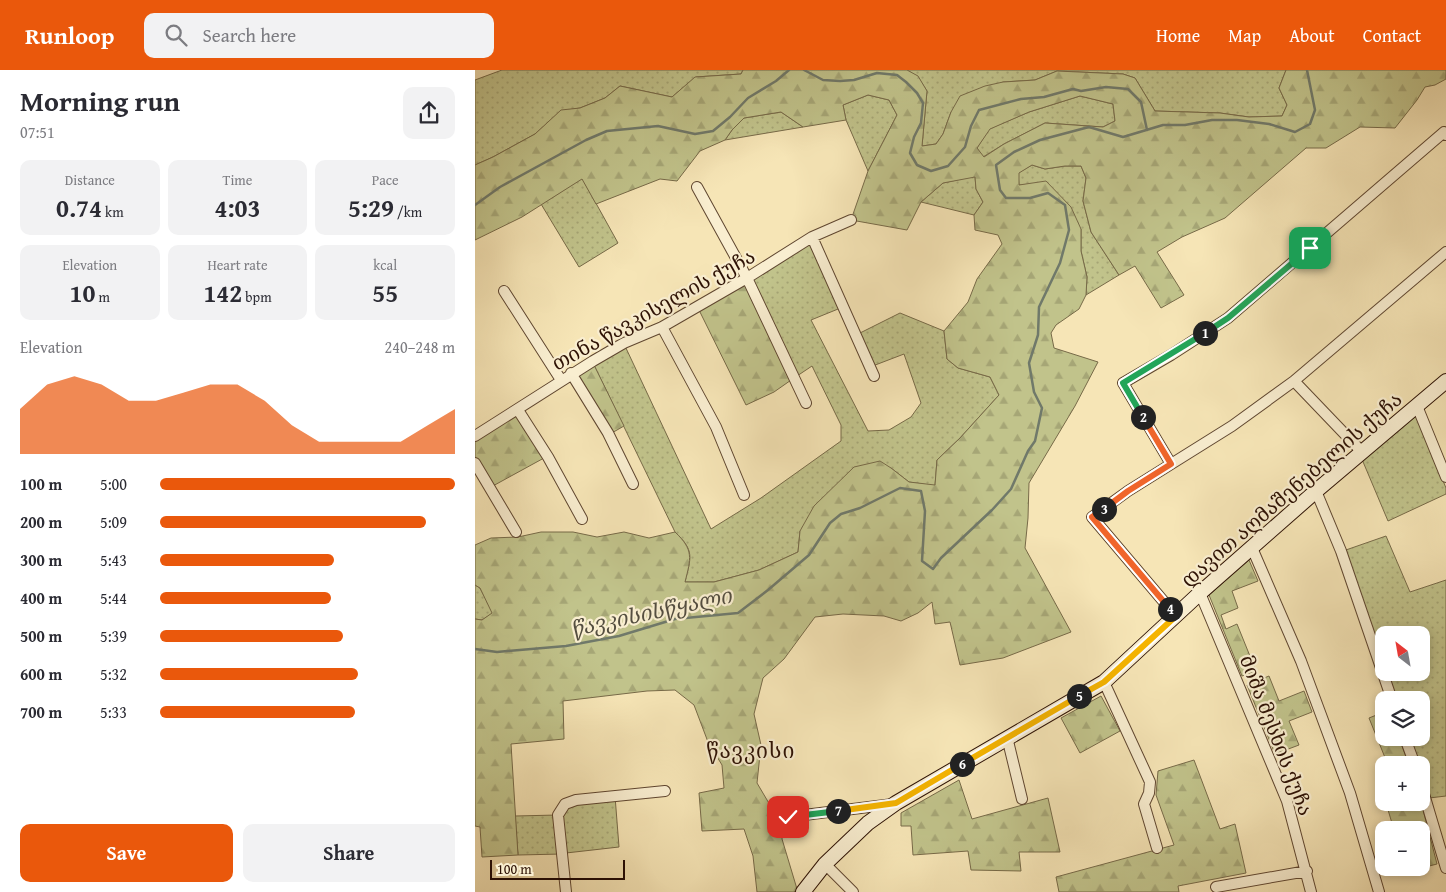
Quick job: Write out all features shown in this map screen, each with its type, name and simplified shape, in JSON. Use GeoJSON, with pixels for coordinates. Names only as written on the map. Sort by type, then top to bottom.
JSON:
{"type":"FeatureCollection","features":[{"type":"Feature","properties":{"kind":"street"},"geometry":{"type":"LineString","coordinates":[[1171,464],[1123,383],[1228,318],[1444,132],[1446,135]]}},
{"type":"Feature","properties":{"kind":"street"},"geometry":{"type":"LineString","coordinates":[[697,187],[747,278],[806,403]]}},
{"type":"Feature","properties":{"kind":"street","name":"თინა წავკისელის ქუჩა"},"geometry":{"type":"LineString","coordinates":[[475,436],[518,410],[571,373],[624,344],[662,327],[747,278],[812,237],[851,220]]}},
{"type":"Feature","properties":{"kind":"street"},"geometry":{"type":"LineString","coordinates":[[812,237],[874,376]]}},
{"type":"Feature","properties":{"kind":"street"},"geometry":{"type":"LineString","coordinates":[[1176,616],[1092,517],[1128,491],[1232,426],[1294,381],[1446,252]]}},
{"type":"Feature","properties":{"kind":"street"},"geometry":{"type":"LineString","coordinates":[[504,291],[561,380]]}},
{"type":"Feature","properties":{"kind":"street"},"geometry":{"type":"LineString","coordinates":[[662,327],[716,426],[744,495]]}},
{"type":"Feature","properties":{"kind":"street"},"geometry":{"type":"LineString","coordinates":[[571,373],[608,434],[633,484]]}},
{"type":"Feature","properties":{"kind":"street"},"geometry":{"type":"LineString","coordinates":[[1294,381],[1362,452]]}},
{"type":"Feature","properties":{"kind":"street","name":"დავით აღმაშენებელის ქუჩა"},"geometry":{"type":"LineString","coordinates":[[803,892],[825,864],[868,823],[896,803],[1104,682],[1200,593],[1316,491],[1446,381]]}},
{"type":"Feature","properties":{"kind":"street"},"geometry":{"type":"LineString","coordinates":[[1417,406],[1446,477]]}},
{"type":"Feature","properties":{"kind":"street"},"geometry":{"type":"LineString","coordinates":[[518,410],[582,519]]}},
{"type":"Feature","properties":{"kind":"street"},"geometry":{"type":"LineString","coordinates":[[475,463],[516,532]]}},
{"type":"Feature","properties":{"kind":"street"},"geometry":{"type":"LineString","coordinates":[[1316,491],[1341,551],[1389,691]]}},
{"type":"Feature","properties":{"kind":"street"},"geometry":{"type":"LineString","coordinates":[[1252,548],[1301,661],[1347,784],[1379,892]]}},
{"type":"Feature","properties":{"kind":"street","name":"მიშა მესხის ქუჩა"},"geometry":{"type":"LineString","coordinates":[[1200,593],[1287,801],[1311,892]]}},
{"type":"Feature","properties":{"kind":"street"},"geometry":{"type":"LineString","coordinates":[[1104,682],[1150,782],[1149,793],[1144,804],[1157,848]]}},
{"type":"Feature","properties":{"kind":"street"},"geometry":{"type":"LineString","coordinates":[[1007,738],[1022,799]]}},
{"type":"Feature","properties":{"kind":"street"},"geometry":{"type":"LineString","coordinates":[[566,892],[558,815],[565,804],[576,800],[665,791]]}},
{"type":"Feature","properties":{"kind":"street"},"geometry":{"type":"LineString","coordinates":[[788,817],[896,803]]}},
{"type":"Feature","properties":{"kind":"street"},"geometry":{"type":"LineString","coordinates":[[1429,811],[1446,868]]}},
{"type":"Feature","properties":{"kind":"street"},"geometry":{"type":"LineString","coordinates":[[825,864],[853,892]]}},
{"type":"Feature","properties":{"kind":"street"},"geometry":{"type":"LineString","coordinates":[[1216,887],[1307,871]]}},
{"type":"Feature","properties":{"kind":"green space"},"geometry":{"type":"Polygon","coordinates":[[[502,70],[743,70],[741,74],[696,77],[672,97],[620,86],[605,98],[580,108],[561,111],[535,134],[475,165],[475,80],[502,70]]]}},
{"type":"Feature","properties":{"kind":"green space"},"geometry":{"type":"Polygon","coordinates":[[[743,70],[907,70],[918,76],[927,91],[922,146],[936,144],[943,134],[951,112],[960,96],[985,86],[1003,82],[1035,80],[1057,71],[1123,74],[1135,78],[1155,111],[1220,113],[1249,117],[1282,116],[1287,105],[1279,88],[1286,70],[1446,70],[1446,79],[1435,85],[1425,87],[1395,128],[1360,127],[1326,148],[1306,148],[1225,218],[1182,237],[1157,252],[1184,295],[1161,308],[1135,266],[1119,275],[1091,232],[1083,201],[1086,178],[1081,166],[1045,169],[1032,165],[1019,173],[1019,185],[1046,181],[1071,207],[1081,229],[1081,251],[1087,277],[1086,295],[1079,309],[1056,325],[1051,333],[1054,348],[1098,362],[1075,406],[1029,483],[1025,548],[1071,632],[1003,658],[960,665],[950,622],[935,624],[932,602],[918,613],[901,621],[884,616],[843,614],[815,617],[784,659],[763,678],[754,714],[761,745],[757,783],[783,827],[782,839],[797,889],[794,892],[757,892],[753,856],[744,829],[702,831],[699,793],[724,788],[722,765],[708,742],[694,705],[675,690],[647,691],[563,701],[564,739],[511,744],[518,855],[482,857],[480,827],[475,826],[475,619],[482,620],[492,613],[480,588],[475,585],[475,545],[491,538],[518,537],[541,532],[573,532],[597,537],[624,532],[649,538],[675,532],[688,549],[689,567],[685,582],[714,582],[759,570],[798,552],[800,531],[814,506],[854,467],[880,461],[909,482],[935,485],[937,460],[999,395],[990,377],[958,368],[947,359],[944,331],[968,302],[977,279],[1002,244],[998,235],[975,230],[974,215],[983,202],[976,189],[975,177],[943,183],[921,202],[907,230],[851,220],[868,171],[897,115],[889,100],[868,95],[843,105],[846,120],[803,127],[781,112],[744,118],[725,140],[700,151],[677,181],[660,179],[596,204],[582,179],[522,217],[475,240],[475,165],[535,134],[561,110],[580,108],[605,98],[620,86],[672,97],[695,77],[741,74],[743,70]],[[1080,96],[1029,112],[990,129],[977,148],[984,157],[1004,144],[1045,123],[1103,127],[1115,121],[1113,104],[1080,96]]]}},
{"type":"Feature","properties":{"kind":"green space"},"geometry":{"type":"Polygon","coordinates":[[[907,70],[1286,70],[1279,88],[1287,105],[1282,116],[1249,117],[1220,113],[1155,111],[1135,78],[1123,74],[1057,71],[1035,80],[1003,82],[951,112],[943,134],[936,144],[922,146],[927,91],[918,77],[907,70]]]}},
{"type":"Feature","properties":{"kind":"green space"},"geometry":{"type":"Polygon","coordinates":[[[868,95],[889,100],[897,115],[868,171],[846,120],[843,105],[868,95]]]}},
{"type":"Feature","properties":{"kind":"green space"},"geometry":{"type":"Polygon","coordinates":[[[1080,96],[1113,104],[1115,121],[1103,127],[1045,123],[983,157],[977,148],[989,129],[1029,112],[1080,96]]]}},
{"type":"Feature","properties":{"kind":"green space"},"geometry":{"type":"Polygon","coordinates":[[[781,112],[803,127],[725,140],[744,118],[781,112]]]}},
{"type":"Feature","properties":{"kind":"green space"},"geometry":{"type":"Polygon","coordinates":[[[1032,165],[1045,169],[1081,166],[1086,178],[1083,201],[1091,232],[1119,275],[1086,295],[1087,277],[1081,251],[1081,229],[1031,184],[1019,185],[1018,173],[1032,165]]]}},
{"type":"Feature","properties":{"kind":"green space"},"geometry":{"type":"Polygon","coordinates":[[[975,176],[976,189],[983,202],[974,215],[921,202],[943,183],[975,176]]]}},
{"type":"Feature","properties":{"kind":"green space"},"geometry":{"type":"Polygon","coordinates":[[[582,178],[618,243],[579,267],[541,204],[582,178]]]}},
{"type":"Feature","properties":{"kind":"green space"},"geometry":{"type":"Polygon","coordinates":[[[812,237],[843,307],[811,320],[868,431],[889,430],[911,417],[921,403],[904,354],[870,367],[856,335],[900,313],[944,331],[947,359],[958,368],[990,377],[999,395],[937,460],[935,486],[909,482],[891,468],[800,531],[798,552],[759,570],[714,582],[685,582],[690,560],[689,550],[675,532],[593,363],[625,346],[711,529],[761,498],[841,441],[841,425],[812,366],[794,378],[747,278],[812,237]]]}},
{"type":"Feature","properties":{"kind":"green space"},"geometry":{"type":"Polygon","coordinates":[[[747,278],[794,378],[774,392],[746,405],[697,306],[747,278]]]}},
{"type":"Feature","properties":{"kind":"green space"},"geometry":{"type":"Polygon","coordinates":[[[593,363],[624,426],[610,434],[574,375],[593,363]]]}},
{"type":"Feature","properties":{"kind":"green space"},"geometry":{"type":"Polygon","coordinates":[[[1415,412],[1446,488],[1446,494],[1388,521],[1361,457],[1415,412]]]}},
{"type":"Feature","properties":{"kind":"green space"},"geometry":{"type":"Polygon","coordinates":[[[517,415],[544,458],[491,487],[475,460],[475,440],[517,415]]]}},
{"type":"Feature","properties":{"kind":"green space"},"geometry":{"type":"Polygon","coordinates":[[[1386,536],[1410,592],[1446,580],[1446,796],[1430,798],[1430,756],[1415,756],[1411,746],[1430,746],[1430,691],[1392,691],[1388,681],[1430,681],[1430,626],[1375,626],[1375,643],[1343,551],[1386,536]]]}},
{"type":"Feature","properties":{"kind":"green space"},"geometry":{"type":"Polygon","coordinates":[[[1249,560],[1258,581],[1232,591],[1238,608],[1221,615],[1226,629],[1237,624],[1256,671],[1242,676],[1209,595],[1249,560]]]}},
{"type":"Feature","properties":{"kind":"green space"},"geometry":{"type":"Polygon","coordinates":[[[475,585],[480,588],[493,613],[482,620],[475,619],[475,585]]]}},
{"type":"Feature","properties":{"kind":"green space"},"geometry":{"type":"Polygon","coordinates":[[[1269,676],[1279,701],[1304,691],[1312,712],[1289,721],[1299,745],[1275,754],[1247,685],[1269,676]]]}},
{"type":"Feature","properties":{"kind":"green space"},"geometry":{"type":"Polygon","coordinates":[[[1101,696],[1120,731],[1080,753],[1061,718],[1101,696]]]}},
{"type":"Feature","properties":{"kind":"green space"},"geometry":{"type":"Polygon","coordinates":[[[1375,716],[1375,733],[1369,718],[1375,716]]]}},
{"type":"Feature","properties":{"kind":"green space"},"geometry":{"type":"Polygon","coordinates":[[[1380,746],[1402,746],[1406,756],[1384,756],[1380,746]]]}},
{"type":"Feature","properties":{"kind":"green space"},"geometry":{"type":"Polygon","coordinates":[[[1194,760],[1220,829],[1235,824],[1246,873],[1178,886],[1179,892],[1059,892],[1056,877],[1174,845],[1156,795],[1158,771],[1194,760]]]}},
{"type":"Feature","properties":{"kind":"green space"},"geometry":{"type":"Polygon","coordinates":[[[959,780],[972,819],[1048,798],[1060,852],[1019,852],[1021,871],[971,870],[968,851],[913,855],[911,826],[901,826],[901,813],[959,780]]]}},
{"type":"Feature","properties":{"kind":"green space"},"geometry":{"type":"Polygon","coordinates":[[[615,796],[619,847],[562,854],[518,855],[515,816],[558,815],[565,804],[615,796]]]}},
{"type":"Feature","properties":{"kind":"green space"},"geometry":{"type":"Polygon","coordinates":[[[1388,811],[1423,811],[1426,821],[1391,821],[1388,811]]]}},
{"type":"Feature","properties":{"kind":"green space"},"geometry":{"type":"Polygon","coordinates":[[[1430,837],[1437,864],[1430,866],[1430,837]]]}},
{"type":"Feature","properties":{"kind":"waterway"},"geometry":{"type":"LineString","coordinates":[[475,205],[500,187],[586,140],[607,131],[658,126],[695,134],[713,131],[748,98],[776,81],[789,70]]}},
{"type":"Feature","properties":{"kind":"waterway"},"geometry":{"type":"LineString","coordinates":[[804,70],[823,80],[854,80],[877,73],[897,75],[906,82],[917,93],[923,103],[921,123],[914,137],[910,153],[917,165],[931,171],[948,166],[965,147],[971,126],[979,110],[1021,99],[1044,97],[1073,89],[1081,91],[1106,87],[1128,89],[1141,102],[1147,130]]}},
{"type":"Feature","properties":{"kind":"waterway","name":"წავკისისწყალი"},"geometry":{"type":"LineString","coordinates":[[475,649],[497,652],[566,646],[619,636],[675,619],[738,613],[809,555],[830,523],[841,514],[860,508],[900,488],[921,491],[925,511],[922,561],[933,569],[941,558],[992,510],[1011,489],[1028,451],[1035,441],[1042,408],[1034,392],[1029,363],[1038,335],[1039,307],[1060,263],[1069,230],[1065,205],[1048,193],[1030,198],[1006,198],[1000,190],[996,165],[1014,152],[1040,140],[1089,127],[1123,137],[1163,125],[1185,125],[1212,120],[1237,120],[1269,124],[1295,132],[1310,124],[1315,110],[1307,70]]}},
{"type":"Feature","properties":{"kind":"district","name":"წავკისი"},"geometry":{"type":"Point","coordinates":[751,750]}},
{"type":"Feature","properties":{"kind":"route"},"geometry":{"type":"LineString","coordinates":[[788,817],[896,803],[1104,682],[1176,616],[1092,517],[1128,491],[1171,464],[1123,383],[1228,318],[1310,248]]}}]}
